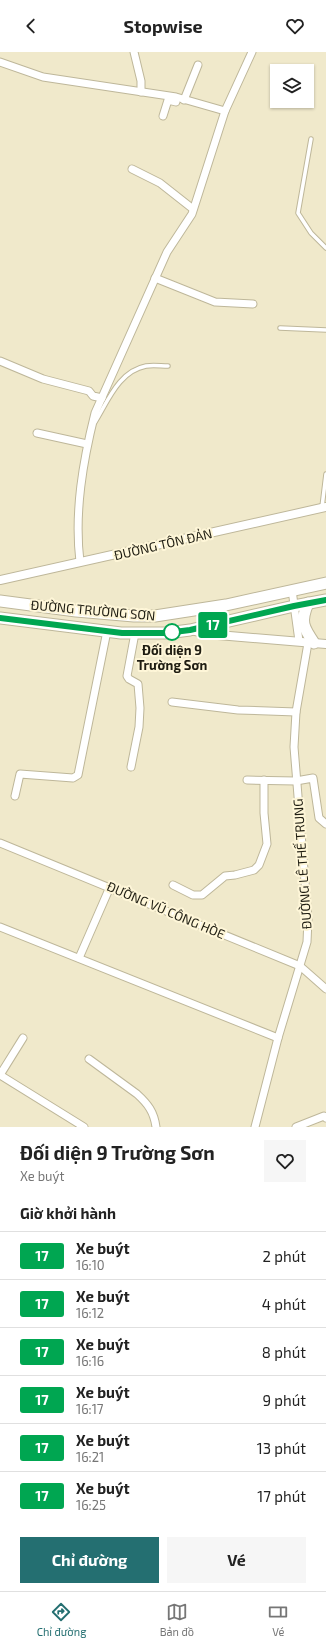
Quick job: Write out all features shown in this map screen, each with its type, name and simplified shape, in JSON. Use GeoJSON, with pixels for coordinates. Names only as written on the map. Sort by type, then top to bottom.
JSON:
{"type":"FeatureCollection","features":[{"type":"Feature","properties":{"kind":"main road","name":"ĐƯỜNG TRƯỜNG SƠN"},"geometry":{"type":"LineString","coordinates":[[0,602],[134,616],[155,616],[226,605],[326,583]]}},
{"type":"Feature","properties":{"kind":"main road","name":"ĐƯỜNG TRƯỜNG SƠN"},"geometry":{"type":"LineString","coordinates":[[0,618],[135,633],[190,630],[326,600]]}},
{"type":"Feature","properties":{"kind":"main road"},"geometry":{"type":"LineString","coordinates":[[308,603],[304,614],[303,624],[311,643]]}},
{"type":"Feature","properties":{"kind":"street"},"geometry":{"type":"LineString","coordinates":[[134,52],[140,75],[141,92]]}},
{"type":"Feature","properties":{"kind":"street"},"geometry":{"type":"LineString","coordinates":[[80,562],[77,539],[80,490],[87,444],[95,413],[167,252],[192,214],[225,111],[252,52]]}},
{"type":"Feature","properties":{"kind":"street"},"geometry":{"type":"LineString","coordinates":[[0,62],[43,77],[141,92],[183,100],[225,111]]}},
{"type":"Feature","properties":{"kind":"street"},"geometry":{"type":"LineString","coordinates":[[183,100],[198,64]]}},
{"type":"Feature","properties":{"kind":"street"},"geometry":{"type":"LineString","coordinates":[[163,116],[168,100],[176,102],[183,100]]}},
{"type":"Feature","properties":{"kind":"street"},"geometry":{"type":"LineString","coordinates":[[132,169],[160,183],[193,209]]}},
{"type":"Feature","properties":{"kind":"street"},"geometry":{"type":"LineString","coordinates":[[155,278],[215,302],[252,304]]}},
{"type":"Feature","properties":{"kind":"street"},"geometry":{"type":"LineString","coordinates":[[0,361],[43,378],[89,391],[93,396],[102,398]]}},
{"type":"Feature","properties":{"kind":"street"},"geometry":{"type":"LineString","coordinates":[[37,433],[87,444]]}},
{"type":"Feature","properties":{"kind":"street","name":"ĐƯỜNG TÔN ĐẢN"},"geometry":{"type":"LineString","coordinates":[[0,580],[324,507]]}},
{"type":"Feature","properties":{"kind":"street"},"geometry":{"type":"LineString","coordinates":[[292,590],[299,642]]}},
{"type":"Feature","properties":{"kind":"street"},"geometry":{"type":"LineString","coordinates":[[190,630],[206,634],[326,644]]}},
{"type":"Feature","properties":{"kind":"street"},"geometry":{"type":"LineString","coordinates":[[15,796],[20,774],[73,778],[78,775],[108,631]]}},
{"type":"Feature","properties":{"kind":"street"},"geometry":{"type":"LineString","coordinates":[[131,767],[137,742],[140,708],[137,691],[138,684],[129,679],[127,676],[128,663],[135,633]]}},
{"type":"Feature","properties":{"kind":"street","name":"ĐƯỜNG LÊ THẾ TRUNG"},"geometry":{"type":"LineString","coordinates":[[254,1127],[278,1038],[307,942],[308,919],[294,747],[296,712],[311,643]]}},
{"type":"Feature","properties":{"kind":"street"},"geometry":{"type":"LineString","coordinates":[[172,702],[238,710],[296,712]]}},
{"type":"Feature","properties":{"kind":"street"},"geometry":{"type":"LineString","coordinates":[[247,780],[296,781],[313,778],[319,818],[326,824]]}},
{"type":"Feature","properties":{"kind":"street"},"geometry":{"type":"LineString","coordinates":[[173,885],[193,895],[202,895],[225,876],[254,870],[257,867],[267,844],[264,813],[264,780]]}},
{"type":"Feature","properties":{"kind":"street","name":"ĐƯỜNG VŨ CÔNG HÒE"},"geometry":{"type":"LineString","coordinates":[[0,843],[300,966],[326,989]]}},
{"type":"Feature","properties":{"kind":"street"},"geometry":{"type":"LineString","coordinates":[[79,958],[110,887]]}},
{"type":"Feature","properties":{"kind":"street"},"geometry":{"type":"LineString","coordinates":[[0,927],[278,1038]]}},
{"type":"Feature","properties":{"kind":"street"},"geometry":{"type":"LineString","coordinates":[[23,1038],[0,1075],[84,1127]]}},
{"type":"Feature","properties":{"kind":"street"},"geometry":{"type":"LineString","coordinates":[[90,1059],[141,1097],[149,1106],[153,1114],[156,1127]]}},
{"type":"Feature","properties":{"kind":"street"},"geometry":{"type":"LineString","coordinates":[[296,1127],[320,1117],[324,1116],[326,1118]]}},
{"type":"Feature","properties":{"kind":"lane"},"geometry":{"type":"LineString","coordinates":[[311,139],[298,213],[311,234],[326,248]]}},
{"type":"Feature","properties":{"kind":"lane"},"geometry":{"type":"LineString","coordinates":[[280,328],[326,330]]}},
{"type":"Feature","properties":{"kind":"lane"},"geometry":{"type":"LineString","coordinates":[[91,428],[112,392],[128,373],[146,366],[168,366]]}},
{"type":"Feature","properties":{"kind":"lane"},"geometry":{"type":"LineString","coordinates":[[324,507],[326,474]]}},
{"type":"Feature","properties":{"kind":"bus line","name":"17"},"geometry":{"type":"LineString","coordinates":[[0,618],[122,633],[166,633],[190,630],[326,600]]}},
{"type":"Feature","properties":{"kind":"place","name":"Đối diện 9 Trường Sơn"},"geometry":{"type":"Point","coordinates":[172,632]}}]}
